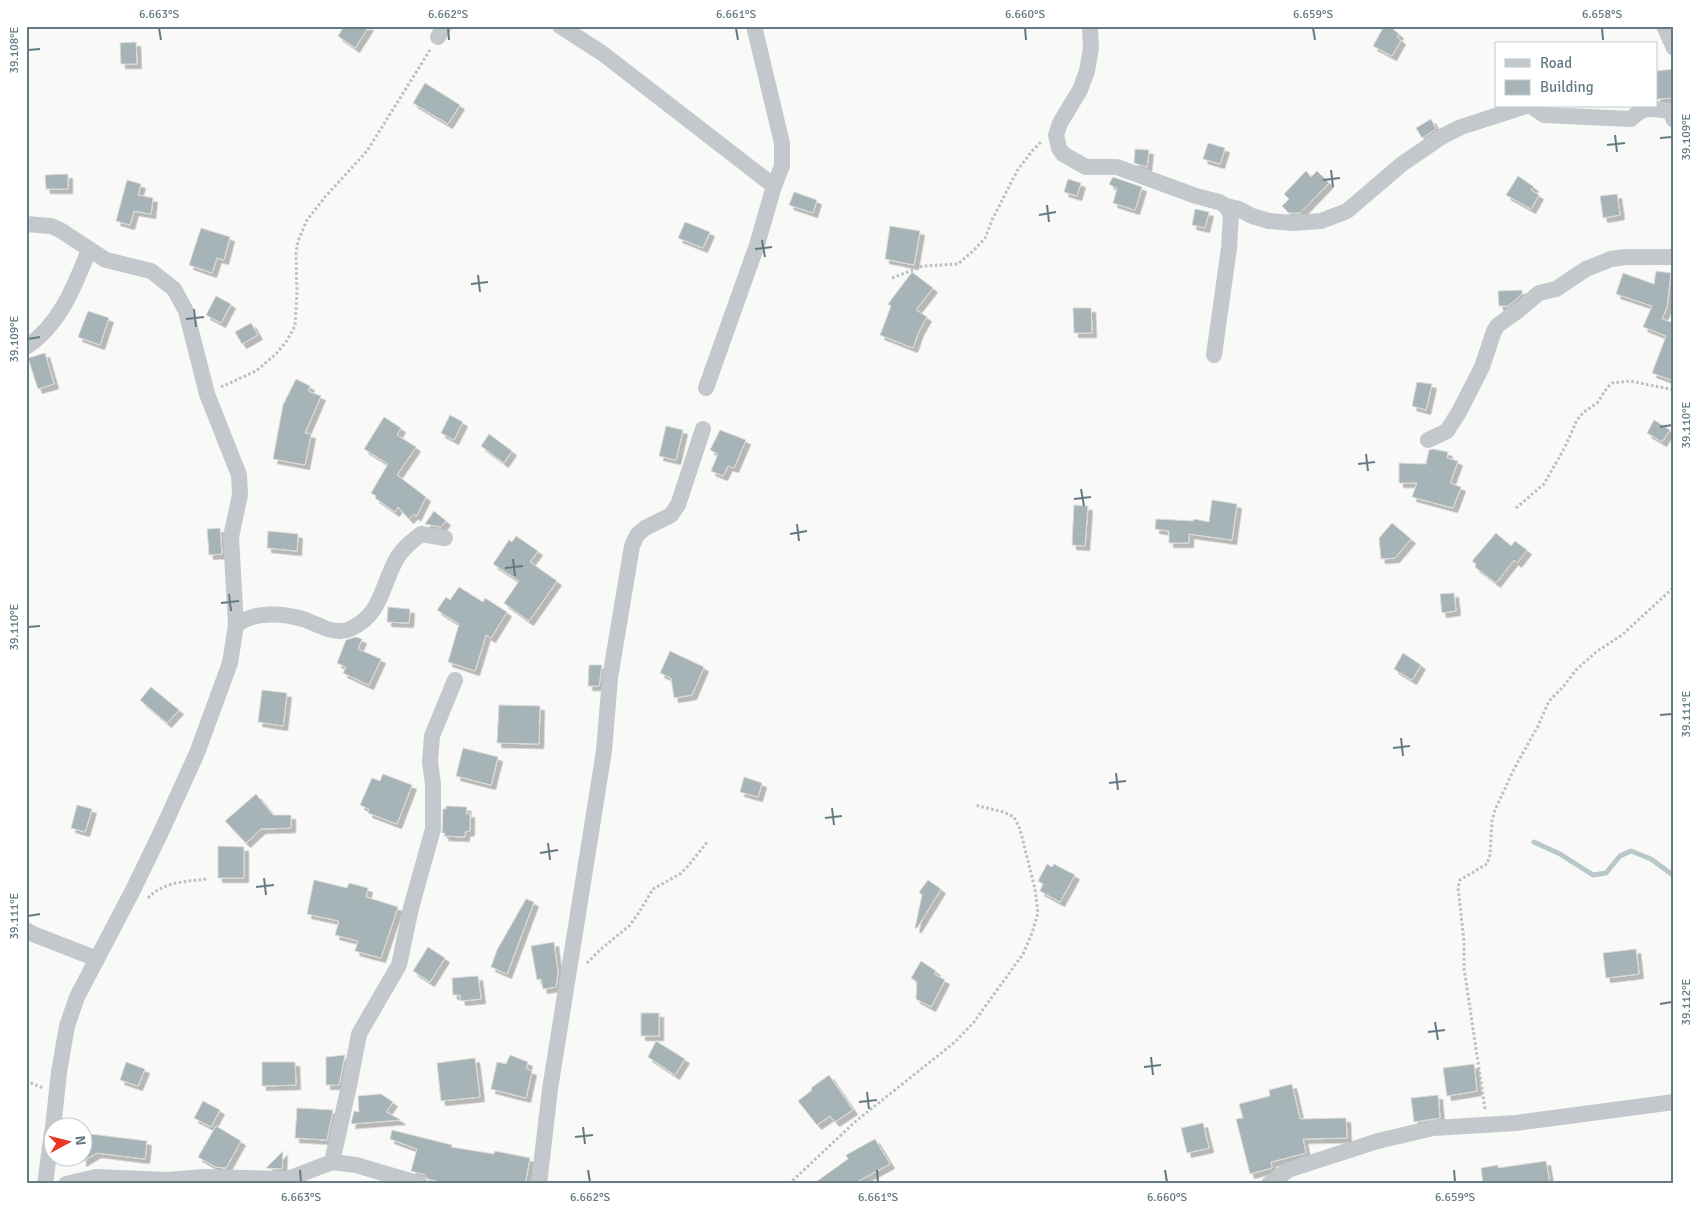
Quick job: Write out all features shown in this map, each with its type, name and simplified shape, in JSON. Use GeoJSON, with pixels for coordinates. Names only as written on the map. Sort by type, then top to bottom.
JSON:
{"type":"FeatureCollection","features":[{"type":"Feature","properties":{"kind":"street"},"geometry":{"type":"LineString","coordinates":[[560,26],[602,53],[774,186]]}},
{"type":"Feature","properties":{"kind":"street"},"geometry":{"type":"LineString","coordinates":[[706,388],[757,245],[774,186],[782,166],[782,143],[754,26]]}},
{"type":"Feature","properties":{"kind":"street"},"geometry":{"type":"LineString","coordinates":[[1090,26],[1091,48],[1087,71],[1080,90],[1060,123],[1056,134],[1059,148],[1063,154],[1086,167],[1118,167],[1269,221],[1293,223],[1322,221],[1347,211],[1402,164],[1443,136],[1461,127],[1520,108]]}},
{"type":"Feature","properties":{"kind":"street"},"geometry":{"type":"LineString","coordinates":[[1664,26],[1674,48]]}},
{"type":"Feature","properties":{"kind":"street"},"geometry":{"type":"LineString","coordinates":[[1534,108],[1544,115],[1630,119],[1639,111],[1653,108],[1670,111],[1674,120]]}},
{"type":"Feature","properties":{"kind":"street"},"geometry":{"type":"LineString","coordinates":[[1214,355],[1229,248],[1231,215],[1226,206]]}},
{"type":"Feature","properties":{"kind":"street"},"geometry":{"type":"LineString","coordinates":[[26,224],[50,226],[60,230],[106,260],[151,271],[174,289],[186,311],[207,394],[239,474],[240,495],[233,520],[231,537],[236,625],[230,663],[196,753],[162,830],[76,997],[67,1026],[54,1118]]}},
{"type":"Feature","properties":{"kind":"street"},"geometry":{"type":"LineString","coordinates":[[26,346],[50,328],[79,275],[89,250]]}},
{"type":"Feature","properties":{"kind":"street"},"geometry":{"type":"LineString","coordinates":[[1428,440],[1447,431],[1459,412],[1482,367],[1494,331],[1498,325],[1539,293],[1556,289],[1586,269],[1610,259],[1674,257]]}},
{"type":"Feature","properties":{"kind":"street"},"geometry":{"type":"LineString","coordinates":[[539,1184],[550,1089],[604,751],[610,678],[632,546],[637,535],[645,528],[671,515],[678,504],[703,429]]}},
{"type":"Feature","properties":{"kind":"street"},"geometry":{"type":"LineString","coordinates":[[236,625],[252,616],[283,615],[302,619],[338,632],[348,630],[366,620],[374,610],[398,557],[407,544],[421,534],[445,538]]}},
{"type":"Feature","properties":{"kind":"street"},"geometry":{"type":"LineString","coordinates":[[332,1162],[359,1034],[399,965],[411,908],[433,829],[433,784],[430,762],[432,736],[455,680]]}},
{"type":"Feature","properties":{"kind":"street"},"geometry":{"type":"LineString","coordinates":[[26,930],[97,959]]}},
{"type":"Feature","properties":{"kind":"street"},"geometry":{"type":"LineString","coordinates":[[1269,1184],[1288,1170],[1378,1141],[1433,1128],[1516,1123],[1674,1102]]}},
{"type":"Feature","properties":{"kind":"street"},"geometry":{"type":"LineString","coordinates":[[66,1184],[96,1177],[168,1180],[204,1177],[288,1179],[332,1162],[356,1165],[420,1184]]}},
{"type":"Feature","properties":{"kind":"street"},"geometry":{"type":"LineString","coordinates":[[45,1184],[47,1168]]}},
{"type":"Feature","properties":{"kind":"path"},"geometry":{"type":"LineString","coordinates":[[207,394],[256,371],[276,354],[286,342],[295,326],[297,293],[296,253],[298,241],[307,220],[325,197],[367,151],[441,32]]}},
{"type":"Feature","properties":{"kind":"path"},"geometry":{"type":"LineString","coordinates":[[892,278],[923,266],[958,264],[985,238],[992,218],[1024,160],[1042,142],[1056,134]]}},
{"type":"Feature","properties":{"kind":"path"},"geometry":{"type":"LineString","coordinates":[[1516,508],[1544,484],[1566,447],[1577,420],[1584,412],[1597,403],[1612,383],[1630,380],[1674,390]]}},
{"type":"Feature","properties":{"kind":"path"},"geometry":{"type":"LineString","coordinates":[[1487,1125],[1464,968],[1464,942],[1458,887],[1460,880],[1487,864],[1490,855],[1492,820],[1495,810],[1549,701],[1576,670],[1596,652],[1622,635],[1674,587]]}},
{"type":"Feature","properties":{"kind":"path"},"geometry":{"type":"LineString","coordinates":[[789,1184],[856,1121],[955,1042],[974,1022],[1023,954],[1038,914],[1035,889],[1020,829],[1014,818],[1003,812],[975,805]]}},
{"type":"Feature","properties":{"kind":"path"},"geometry":{"type":"LineString","coordinates":[[585,966],[590,959],[629,926],[653,889],[680,874],[708,841]]}},
{"type":"Feature","properties":{"kind":"path"},"geometry":{"type":"LineString","coordinates":[[146,901],[161,887],[177,882],[206,880]]}},
{"type":"Feature","properties":{"kind":"building"},"geometry":{"type":"Polygon","coordinates":[[[344,26],[369,26],[355,48],[338,36],[344,26]]]}},
{"type":"Feature","properties":{"kind":"building"},"geometry":{"type":"Polygon","coordinates":[[[1384,26],[1389,26],[1399,34],[1397,37],[1401,40],[1392,56],[1373,46],[1384,26]]]}},
{"type":"Feature","properties":{"kind":"building"},"geometry":{"type":"Polygon","coordinates":[[[136,42],[137,64],[121,64],[120,43],[136,42]]]}},
{"type":"Feature","properties":{"kind":"building"},"geometry":{"type":"Polygon","coordinates":[[[1674,69],[1674,98],[1658,99],[1658,71],[1674,69]]]}},
{"type":"Feature","properties":{"kind":"building"},"geometry":{"type":"Polygon","coordinates":[[[425,83],[460,105],[448,124],[413,103],[425,83]]]}},
{"type":"Feature","properties":{"kind":"building"},"geometry":{"type":"Polygon","coordinates":[[[1431,119],[1436,129],[1422,138],[1416,128],[1431,119]]]}},
{"type":"Feature","properties":{"kind":"building"},"geometry":{"type":"Polygon","coordinates":[[[1208,143],[1225,148],[1220,164],[1203,159],[1208,143]]]}},
{"type":"Feature","properties":{"kind":"building"},"geometry":{"type":"Polygon","coordinates":[[[1135,149],[1149,150],[1147,167],[1134,163],[1135,149]]]}},
{"type":"Feature","properties":{"kind":"building"},"geometry":{"type":"Polygon","coordinates":[[[1306,171],[1311,177],[1317,171],[1329,183],[1300,213],[1289,213],[1282,206],[1289,199],[1284,194],[1306,171]]]}},
{"type":"Feature","properties":{"kind":"building"},"geometry":{"type":"Polygon","coordinates":[[[68,174],[68,189],[46,189],[45,175],[68,174]]]}},
{"type":"Feature","properties":{"kind":"building"},"geometry":{"type":"Polygon","coordinates":[[[1518,176],[1534,187],[1531,190],[1539,195],[1531,209],[1506,195],[1518,176]]]}},
{"type":"Feature","properties":{"kind":"building"},"geometry":{"type":"Polygon","coordinates":[[[1113,177],[1142,187],[1135,210],[1113,203],[1117,189],[1109,184],[1113,177]]]}},
{"type":"Feature","properties":{"kind":"building"},"geometry":{"type":"Polygon","coordinates":[[[1068,179],[1081,183],[1077,196],[1064,192],[1068,179]]]}},
{"type":"Feature","properties":{"kind":"building"},"geometry":{"type":"Polygon","coordinates":[[[127,180],[141,184],[138,195],[153,198],[151,214],[134,211],[130,225],[116,221],[127,180]]]}},
{"type":"Feature","properties":{"kind":"building"},"geometry":{"type":"Polygon","coordinates":[[[794,192],[817,200],[813,213],[789,205],[794,192]]]}},
{"type":"Feature","properties":{"kind":"building"},"geometry":{"type":"Polygon","coordinates":[[[1617,194],[1620,215],[1603,218],[1600,196],[1617,194]]]}},
{"type":"Feature","properties":{"kind":"building"},"geometry":{"type":"Polygon","coordinates":[[[1195,209],[1209,212],[1205,228],[1192,225],[1195,209]]]}},
{"type":"Feature","properties":{"kind":"building"},"geometry":{"type":"Polygon","coordinates":[[[685,222],[710,232],[703,248],[678,238],[685,222]]]}},
{"type":"Feature","properties":{"kind":"building"},"geometry":{"type":"Polygon","coordinates":[[[890,226],[920,231],[914,265],[885,259],[890,226]]]}},
{"type":"Feature","properties":{"kind":"building"},"geometry":{"type":"Polygon","coordinates":[[[201,228],[230,237],[224,260],[217,258],[212,273],[189,265],[201,228]]]}},
{"type":"Feature","properties":{"kind":"building"},"geometry":{"type":"Polygon","coordinates":[[[1656,271],[1671,273],[1667,307],[1662,319],[1671,322],[1674,320],[1674,381],[1652,373],[1666,336],[1643,327],[1652,306],[1616,294],[1623,273],[1654,284],[1656,271]]]}},
{"type":"Feature","properties":{"kind":"building"},"geometry":{"type":"Polygon","coordinates":[[[912,272],[933,288],[916,310],[927,317],[919,331],[913,348],[880,335],[891,306],[888,304],[912,272]]]}},
{"type":"Feature","properties":{"kind":"building"},"geometry":{"type":"Polygon","coordinates":[[[1522,290],[1522,294],[1508,306],[1499,306],[1498,291],[1522,290]]]}},
{"type":"Feature","properties":{"kind":"building"},"geometry":{"type":"Polygon","coordinates":[[[216,296],[231,304],[221,323],[206,315],[216,296]]]}},
{"type":"Feature","properties":{"kind":"building"},"geometry":{"type":"Polygon","coordinates":[[[1073,308],[1091,308],[1092,333],[1074,333],[1073,308]]]}},
{"type":"Feature","properties":{"kind":"building"},"geometry":{"type":"Polygon","coordinates":[[[88,311],[109,318],[100,345],[78,337],[88,311]]]}},
{"type":"Feature","properties":{"kind":"building"},"geometry":{"type":"Polygon","coordinates":[[[251,323],[258,335],[242,344],[235,332],[251,323]]]}},
{"type":"Feature","properties":{"kind":"building"},"geometry":{"type":"Polygon","coordinates":[[[45,353],[54,384],[38,389],[28,358],[45,353]]]}},
{"type":"Feature","properties":{"kind":"building"},"geometry":{"type":"Polygon","coordinates":[[[296,379],[310,386],[308,391],[321,396],[305,433],[311,434],[305,465],[273,459],[283,405],[296,379]]]}},
{"type":"Feature","properties":{"kind":"building"},"geometry":{"type":"Polygon","coordinates":[[[1417,382],[1432,384],[1426,410],[1412,406],[1417,382]]]}},
{"type":"Feature","properties":{"kind":"building"},"geometry":{"type":"Polygon","coordinates":[[[450,415],[463,422],[454,440],[441,433],[450,415]]]}},
{"type":"Feature","properties":{"kind":"building"},"geometry":{"type":"Polygon","coordinates":[[[384,417],[401,428],[397,435],[416,447],[397,475],[426,497],[416,517],[414,514],[409,519],[398,507],[395,512],[371,493],[388,464],[364,449],[384,417]]]}},
{"type":"Feature","properties":{"kind":"building"},"geometry":{"type":"Polygon","coordinates":[[[1654,420],[1670,430],[1662,442],[1647,433],[1654,420]]]}},
{"type":"Feature","properties":{"kind":"building"},"geometry":{"type":"Polygon","coordinates":[[[666,426],[683,430],[676,460],[659,456],[666,426]]]}},
{"type":"Feature","properties":{"kind":"building"},"geometry":{"type":"Polygon","coordinates":[[[720,430],[746,440],[734,468],[728,466],[723,476],[711,471],[718,454],[710,450],[720,430]]]}},
{"type":"Feature","properties":{"kind":"building"},"geometry":{"type":"Polygon","coordinates":[[[489,434],[512,451],[504,463],[481,446],[489,434]]]}},
{"type":"Feature","properties":{"kind":"building"},"geometry":{"type":"Polygon","coordinates":[[[1429,450],[1448,452],[1447,458],[1458,461],[1450,483],[1461,487],[1453,508],[1412,497],[1417,483],[1399,483],[1399,463],[1426,464],[1429,450]]]}},
{"type":"Feature","properties":{"kind":"building"},"geometry":{"type":"Polygon","coordinates":[[[1212,500],[1237,504],[1232,540],[1189,534],[1189,543],[1169,543],[1169,531],[1155,529],[1156,519],[1193,521],[1194,519],[1209,522],[1212,500]]]}},
{"type":"Feature","properties":{"kind":"building"},"geometry":{"type":"Polygon","coordinates":[[[1074,505],[1088,506],[1085,546],[1072,545],[1074,505]]]}},
{"type":"Feature","properties":{"kind":"building"},"geometry":{"type":"Polygon","coordinates":[[[434,511],[446,521],[441,527],[425,524],[434,511]]]}},
{"type":"Feature","properties":{"kind":"building"},"geometry":{"type":"Polygon","coordinates":[[[1392,523],[1411,539],[1395,558],[1381,559],[1379,538],[1392,523]]]}},
{"type":"Feature","properties":{"kind":"building"},"geometry":{"type":"Polygon","coordinates":[[[220,528],[222,554],[209,555],[207,529],[220,528]]]}},
{"type":"Feature","properties":{"kind":"building"},"geometry":{"type":"Polygon","coordinates":[[[268,531],[298,534],[297,551],[267,548],[268,531]]]}},
{"type":"Feature","properties":{"kind":"building"},"geometry":{"type":"Polygon","coordinates":[[[1496,533],[1511,546],[1515,541],[1527,550],[1517,563],[1514,560],[1496,583],[1475,567],[1476,564],[1472,561],[1496,533]]]}},
{"type":"Feature","properties":{"kind":"building"},"geometry":{"type":"Polygon","coordinates":[[[516,536],[538,551],[530,562],[557,581],[529,621],[504,603],[519,581],[493,564],[509,540],[512,542],[516,536]]]}},
{"type":"Feature","properties":{"kind":"building"},"geometry":{"type":"Polygon","coordinates":[[[459,587],[483,602],[485,598],[507,612],[491,638],[486,635],[475,671],[448,662],[459,624],[437,610],[446,597],[450,600],[459,587]]]}},
{"type":"Feature","properties":{"kind":"building"},"geometry":{"type":"Polygon","coordinates":[[[1454,593],[1456,611],[1442,613],[1440,594],[1454,593]]]}},
{"type":"Feature","properties":{"kind":"building"},"geometry":{"type":"Polygon","coordinates":[[[388,607],[410,609],[409,623],[387,622],[388,607]]]}},
{"type":"Feature","properties":{"kind":"building"},"geometry":{"type":"Polygon","coordinates":[[[356,637],[362,639],[358,649],[381,659],[369,685],[343,673],[346,667],[337,663],[346,640],[356,637]]]}},
{"type":"Feature","properties":{"kind":"building"},"geometry":{"type":"Polygon","coordinates":[[[670,651],[704,667],[692,695],[674,698],[671,678],[660,673],[670,651]]]}},
{"type":"Feature","properties":{"kind":"building"},"geometry":{"type":"Polygon","coordinates":[[[1403,653],[1421,665],[1412,680],[1394,669],[1403,653]]]}},
{"type":"Feature","properties":{"kind":"building"},"geometry":{"type":"Polygon","coordinates":[[[589,665],[602,665],[599,686],[588,686],[589,665]]]}},
{"type":"Feature","properties":{"kind":"building"},"geometry":{"type":"Polygon","coordinates":[[[151,687],[179,710],[167,723],[140,700],[151,687]]]}},
{"type":"Feature","properties":{"kind":"building"},"geometry":{"type":"Polygon","coordinates":[[[262,690],[287,693],[283,726],[258,722],[262,690]]]}},
{"type":"Feature","properties":{"kind":"building"},"geometry":{"type":"Polygon","coordinates":[[[499,705],[540,706],[539,744],[497,743],[499,705]]]}},
{"type":"Feature","properties":{"kind":"building"},"geometry":{"type":"Polygon","coordinates":[[[463,748],[498,757],[491,785],[456,776],[463,748]]]}},
{"type":"Feature","properties":{"kind":"building"},"geometry":{"type":"Polygon","coordinates":[[[383,774],[412,785],[397,824],[368,813],[369,809],[360,805],[372,778],[380,781],[383,774]]]}},
{"type":"Feature","properties":{"kind":"building"},"geometry":{"type":"Polygon","coordinates":[[[744,777],[762,783],[758,797],[740,792],[744,777]]]}},
{"type":"Feature","properties":{"kind":"building"},"geometry":{"type":"Polygon","coordinates":[[[256,794],[273,815],[291,815],[291,828],[261,829],[246,843],[225,821],[256,794]]]}},
{"type":"Feature","properties":{"kind":"building"},"geometry":{"type":"Polygon","coordinates":[[[77,805],[92,809],[85,832],[71,828],[77,805]]]}},
{"type":"Feature","properties":{"kind":"building"},"geometry":{"type":"Polygon","coordinates":[[[446,806],[467,807],[466,814],[470,813],[470,831],[465,832],[465,837],[444,836],[445,833],[442,833],[443,809],[446,809],[446,806]]]}},
{"type":"Feature","properties":{"kind":"building"},"geometry":{"type":"Polygon","coordinates":[[[218,846],[244,847],[244,878],[218,878],[218,846]]]}},
{"type":"Feature","properties":{"kind":"building"},"geometry":{"type":"Polygon","coordinates":[[[1047,864],[1052,867],[1054,864],[1075,875],[1060,902],[1040,891],[1043,884],[1038,881],[1047,864]]]}},
{"type":"Feature","properties":{"kind":"building"},"geometry":{"type":"Polygon","coordinates":[[[314,880],[347,888],[349,883],[368,888],[366,897],[398,907],[381,958],[355,951],[358,941],[335,935],[339,921],[307,914],[314,880]]]}},
{"type":"Feature","properties":{"kind":"building"},"geometry":{"type":"Polygon","coordinates":[[[928,880],[941,889],[917,928],[915,928],[922,895],[919,892],[928,880]]]}},
{"type":"Feature","properties":{"kind":"building"},"geometry":{"type":"Polygon","coordinates":[[[526,899],[534,902],[507,974],[491,967],[497,950],[526,899]]]}},
{"type":"Feature","properties":{"kind":"building"},"geometry":{"type":"Polygon","coordinates":[[[554,942],[558,973],[556,987],[543,989],[541,979],[537,980],[531,946],[554,942]]]}},
{"type":"Feature","properties":{"kind":"building"},"geometry":{"type":"Polygon","coordinates":[[[428,947],[445,958],[430,982],[413,971],[428,947]]]}},
{"type":"Feature","properties":{"kind":"building"},"geometry":{"type":"Polygon","coordinates":[[[1636,949],[1639,974],[1606,978],[1603,953],[1636,949]]]}},
{"type":"Feature","properties":{"kind":"building"},"geometry":{"type":"Polygon","coordinates":[[[921,961],[936,971],[934,974],[945,980],[931,1007],[916,999],[917,982],[911,978],[921,961]]]}},
{"type":"Feature","properties":{"kind":"building"},"geometry":{"type":"Polygon","coordinates":[[[478,976],[481,999],[461,1001],[460,995],[453,995],[452,978],[478,976]]]}},
{"type":"Feature","properties":{"kind":"building"},"geometry":{"type":"Polygon","coordinates":[[[641,1013],[659,1013],[659,1036],[641,1036],[641,1013]]]}},
{"type":"Feature","properties":{"kind":"building"},"geometry":{"type":"Polygon","coordinates":[[[656,1041],[685,1059],[675,1075],[648,1057],[656,1041]]]}},
{"type":"Feature","properties":{"kind":"building"},"geometry":{"type":"Polygon","coordinates":[[[345,1055],[339,1085],[326,1085],[326,1057],[345,1055]]]}},
{"type":"Feature","properties":{"kind":"building"},"geometry":{"type":"Polygon","coordinates":[[[510,1055],[528,1062],[526,1069],[532,1071],[526,1098],[491,1089],[497,1062],[506,1064],[510,1055]]]}},
{"type":"Feature","properties":{"kind":"building"},"geometry":{"type":"Polygon","coordinates":[[[475,1058],[480,1097],[441,1101],[437,1063],[475,1058]]]}},
{"type":"Feature","properties":{"kind":"building"},"geometry":{"type":"Polygon","coordinates":[[[126,1062],[145,1069],[138,1086],[120,1080],[126,1062]]]}},
{"type":"Feature","properties":{"kind":"building"},"geometry":{"type":"Polygon","coordinates":[[[262,1062],[295,1062],[296,1085],[262,1086],[262,1062]]]}},
{"type":"Feature","properties":{"kind":"building"},"geometry":{"type":"Polygon","coordinates":[[[1474,1064],[1477,1091],[1447,1096],[1443,1068],[1474,1064]]]}},
{"type":"Feature","properties":{"kind":"building"},"geometry":{"type":"Polygon","coordinates":[[[829,1075],[853,1110],[835,1122],[830,1116],[817,1125],[798,1101],[812,1090],[811,1088],[829,1075]]]}},
{"type":"Feature","properties":{"kind":"building"},"geometry":{"type":"Polygon","coordinates":[[[1292,1084],[1300,1119],[1346,1118],[1347,1138],[1303,1139],[1306,1153],[1271,1162],[1272,1168],[1250,1174],[1236,1119],[1243,1118],[1239,1104],[1270,1096],[1269,1090],[1292,1084]]]}},
{"type":"Feature","properties":{"kind":"building"},"geometry":{"type":"Polygon","coordinates":[[[381,1094],[393,1102],[386,1112],[401,1120],[351,1124],[354,1111],[359,1112],[358,1096],[381,1094]]]}},
{"type":"Feature","properties":{"kind":"building"},"geometry":{"type":"Polygon","coordinates":[[[1438,1095],[1440,1118],[1414,1122],[1411,1098],[1438,1095]]]}},
{"type":"Feature","properties":{"kind":"building"},"geometry":{"type":"Polygon","coordinates":[[[203,1101],[220,1110],[211,1127],[194,1118],[203,1101]]]}},
{"type":"Feature","properties":{"kind":"building"},"geometry":{"type":"Polygon","coordinates":[[[297,1108],[333,1110],[327,1140],[295,1138],[297,1108]]]}},
{"type":"Feature","properties":{"kind":"building"},"geometry":{"type":"Polygon","coordinates":[[[1203,1123],[1209,1148],[1187,1153],[1181,1128],[1203,1123]]]}},
{"type":"Feature","properties":{"kind":"building"},"geometry":{"type":"Polygon","coordinates":[[[216,1126],[241,1141],[226,1168],[216,1167],[198,1157],[216,1126]]]}},
{"type":"Feature","properties":{"kind":"building"},"geometry":{"type":"Polygon","coordinates":[[[392,1130],[452,1145],[451,1147],[494,1154],[495,1151],[530,1158],[525,1184],[448,1184],[428,1179],[423,1174],[411,1171],[417,1149],[390,1139],[392,1130]]]}},
{"type":"Feature","properties":{"kind":"building"},"geometry":{"type":"Polygon","coordinates":[[[92,1134],[147,1141],[145,1159],[97,1153],[92,1156],[92,1134]]]}},
{"type":"Feature","properties":{"kind":"building"},"geometry":{"type":"Polygon","coordinates":[[[875,1139],[890,1164],[853,1184],[813,1184],[848,1159],[846,1155],[875,1139]]]}},
{"type":"Feature","properties":{"kind":"building"},"geometry":{"type":"Polygon","coordinates":[[[283,1151],[282,1169],[266,1168],[283,1151]]]}},
{"type":"Feature","properties":{"kind":"building"},"geometry":{"type":"Polygon","coordinates":[[[1546,1161],[1550,1184],[1483,1184],[1481,1168],[1498,1165],[1498,1168],[1546,1161]]]}},
{"type":"Feature","properties":{"kind":"waterway"},"geometry":{"type":"LineString","coordinates":[[1534,842],[1560,854],[1593,875],[1606,873],[1620,856],[1631,851],[1651,859],[1674,876]]}}]}
